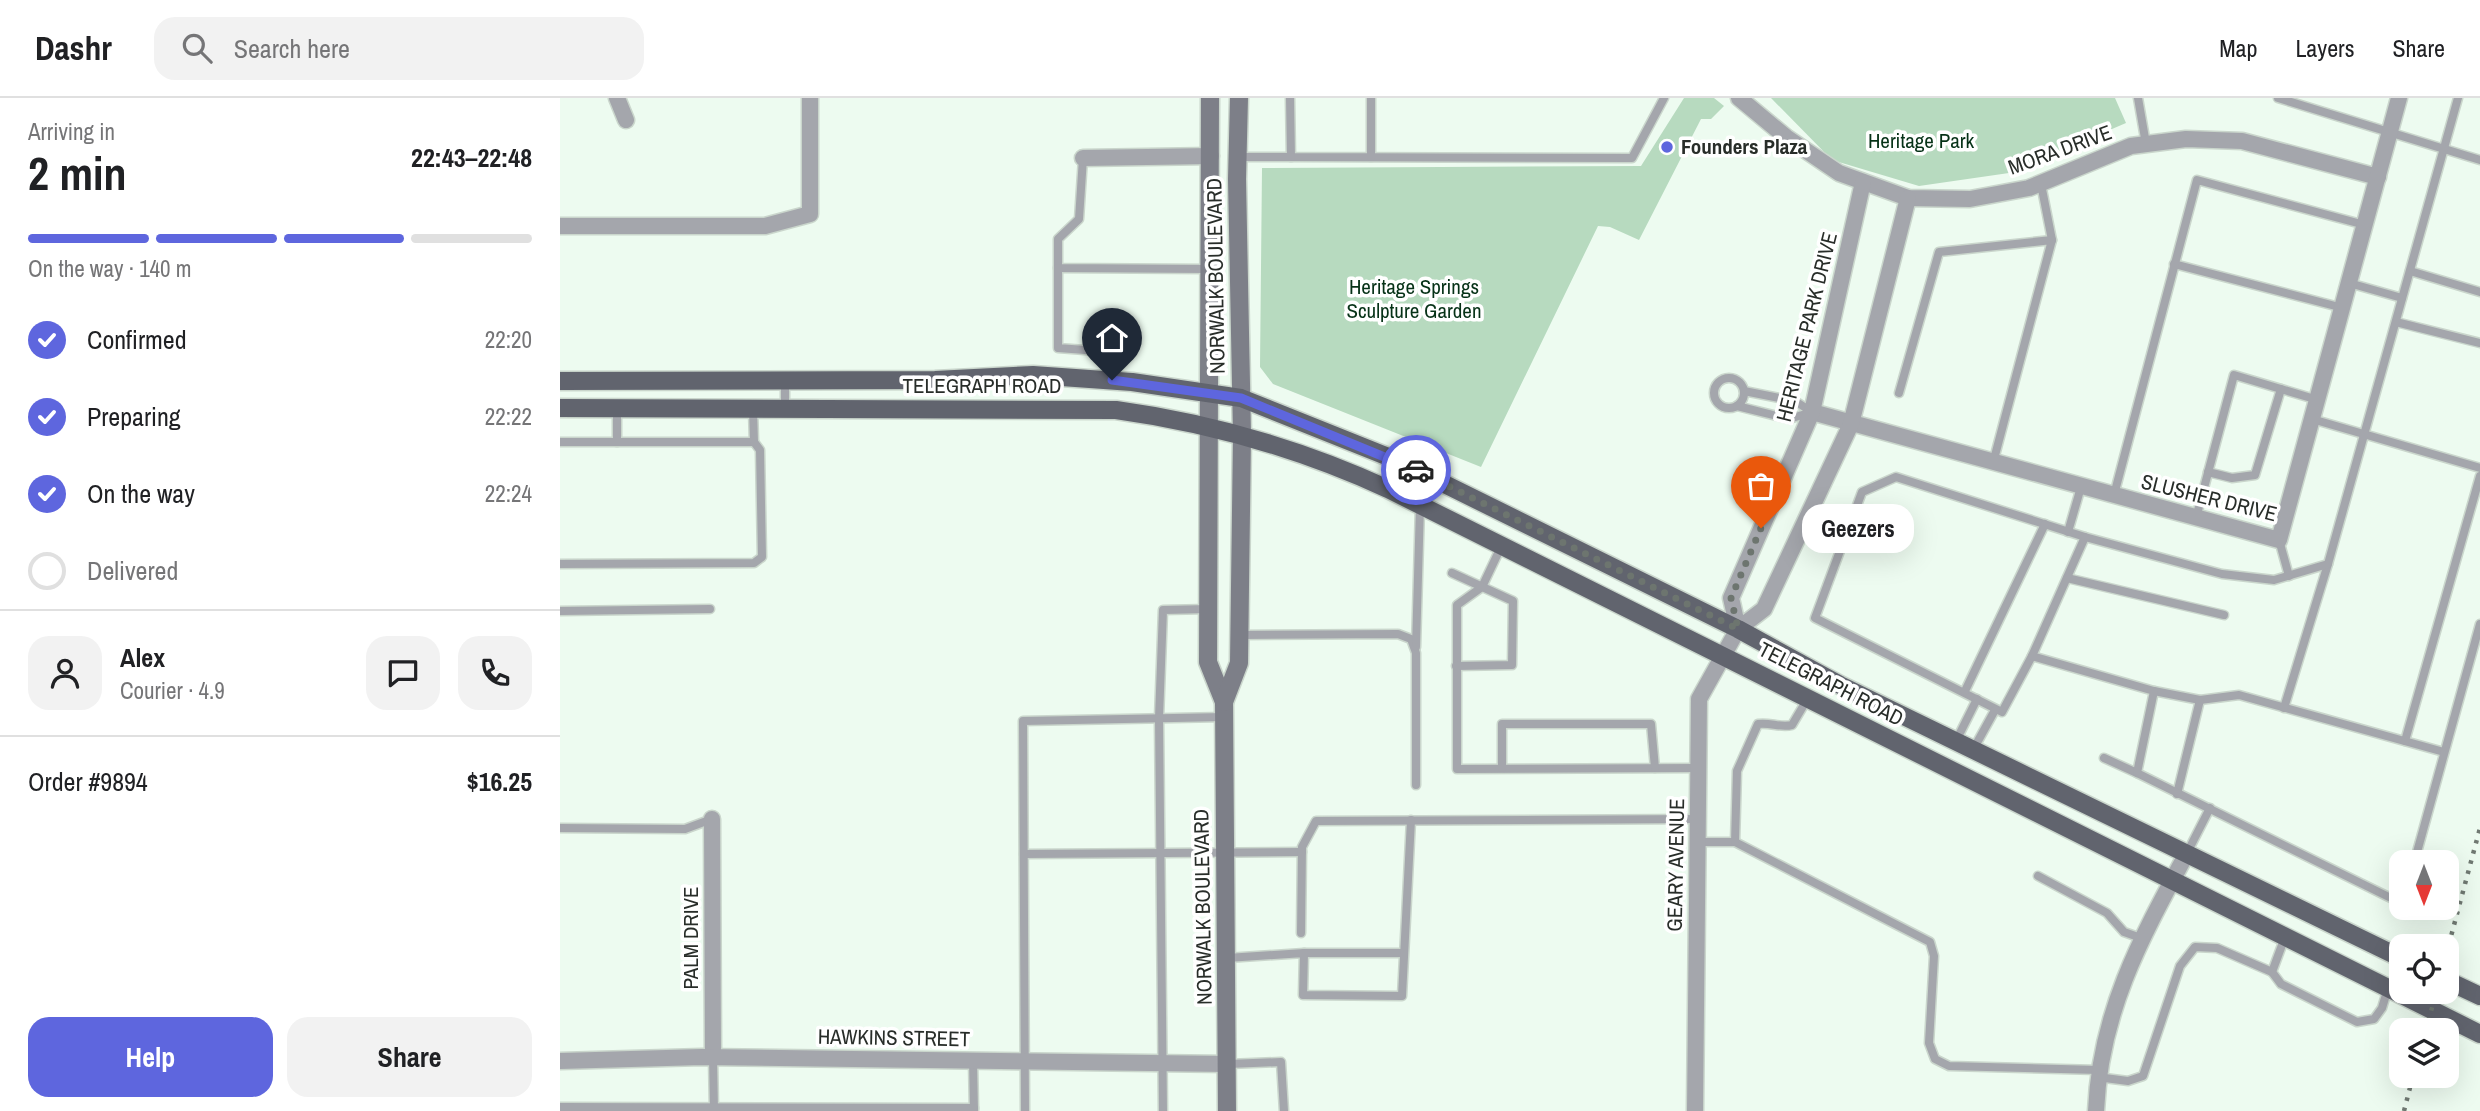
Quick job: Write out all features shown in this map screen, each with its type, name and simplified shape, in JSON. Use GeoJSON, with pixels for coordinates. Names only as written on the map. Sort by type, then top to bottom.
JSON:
{"type":"FeatureCollection","features":[{"type":"Feature","properties":{"kind":"main road","name":"NORWALK BOULEVARD"},"geometry":{"type":"LineString","coordinates":[[1210,98],[1208,662],[1224,710],[1227,1111]]}},
{"type":"Feature","properties":{"kind":"main road","name":"NORWALK BOULEVARD"},"geometry":{"type":"LineString","coordinates":[[1224,710],[1239,663],[1240,635],[1242,435],[1238,98]]}},
{"type":"Feature","properties":{"kind":"main road","name":"TELEGRAPH ROAD"},"geometry":{"type":"LineString","coordinates":[[560,381],[935,380],[1033,375],[1112,380],[1241,398],[1396,460],[1738,629],[1840,685],[2389,952]]}},
{"type":"Feature","properties":{"kind":"main road","name":"TELEGRAPH ROAD"},"geometry":{"type":"LineString","coordinates":[[560,408],[1116,410],[1167,417],[1242,435],[1342,468],[2480,1034]]}},
{"type":"Feature","properties":{"kind":"main road"},"geometry":{"type":"LineString","coordinates":[[2459,986],[2480,996]]}},
{"type":"Feature","properties":{"kind":"street"},"geometry":{"type":"LineString","coordinates":[[617,98],[626,120]]}},
{"type":"Feature","properties":{"kind":"street"},"geometry":{"type":"LineString","coordinates":[[560,226],[765,226],[810,214],[810,98]]}},
{"type":"Feature","properties":{"kind":"street","name":"MORA DRIVE"},"geometry":{"type":"LineString","coordinates":[[1739,98],[1786,137],[1839,173],[1908,198],[1970,199],[2041,184],[2131,146],[2186,139],[2242,141],[2378,177]]}},
{"type":"Feature","properties":{"kind":"street","name":"SLUSHER DRIVE"},"geometry":{"type":"LineString","coordinates":[[1812,412],[2279,540],[2399,98]]}},
{"type":"Feature","properties":{"kind":"street"},"geometry":{"type":"LineString","coordinates":[[1083,158],[1211,156]]}},
{"type":"Feature","properties":{"kind":"street","name":"HERITAGE PARK DRIVE"},"geometry":{"type":"LineString","coordinates":[[1738,629],[1731,598],[1812,412],[1863,182]]}},
{"type":"Feature","properties":{"kind":"street"},"geometry":{"type":"LineString","coordinates":[[1738,629],[1764,609],[1851,424],[1908,198]]}},
{"type":"Feature","properties":{"kind":"street","name":"GEARY AVENUE"},"geometry":{"type":"LineString","coordinates":[[1695,1111],[1699,699],[1738,629]]}},
{"type":"Feature","properties":{"kind":"street","name":"PALM DRIVE"},"geometry":{"type":"LineString","coordinates":[[712,819],[713,1057]]}},
{"type":"Feature","properties":{"kind":"street"},"geometry":{"type":"LineString","coordinates":[[2096,1111],[2098,1073],[2110,1014],[2141,938],[2187,853]]}},
{"type":"Feature","properties":{"kind":"street","name":"HAWKINS STREET"},"geometry":{"type":"LineString","coordinates":[[560,1061],[713,1057],[1228,1064]]}},
{"type":"Feature","properties":{"kind":"lane"},"geometry":{"type":"LineString","coordinates":[[1290,98],[1291,157]]}},
{"type":"Feature","properties":{"kind":"lane"},"geometry":{"type":"LineString","coordinates":[[1371,98],[1371,157]]}},
{"type":"Feature","properties":{"kind":"lane"},"geometry":{"type":"LineString","coordinates":[[1237,157],[1632,158],[1664,98]]}},
{"type":"Feature","properties":{"kind":"lane"},"geometry":{"type":"LineString","coordinates":[[2138,98],[2146,144]]}},
{"type":"Feature","properties":{"kind":"lane"},"geometry":{"type":"LineString","coordinates":[[2278,98],[2391,131],[2443,151],[2480,160]]}},
{"type":"Feature","properties":{"kind":"lane"},"geometry":{"type":"LineString","coordinates":[[2284,708],[2328,564],[2458,98]]}},
{"type":"Feature","properties":{"kind":"lane"},"geometry":{"type":"LineString","coordinates":[[1083,158],[1079,219],[1058,239],[1058,348],[1112,352],[1112,380]]}},
{"type":"Feature","properties":{"kind":"lane"},"geometry":{"type":"LineString","coordinates":[[2114,495],[2196,180],[2365,225]]}},
{"type":"Feature","properties":{"kind":"lane"},"geometry":{"type":"LineString","coordinates":[[1993,463],[2052,240],[2041,184]]}},
{"type":"Feature","properties":{"kind":"lane"},"geometry":{"type":"LineString","coordinates":[[1899,393],[1939,252],[2052,240]]}},
{"type":"Feature","properties":{"kind":"lane"},"geometry":{"type":"LineString","coordinates":[[2174,264],[2343,308]]}},
{"type":"Feature","properties":{"kind":"lane"},"geometry":{"type":"LineString","coordinates":[[1058,268],[1211,269]]}},
{"type":"Feature","properties":{"kind":"lane"},"geometry":{"type":"LineString","coordinates":[[2410,271],[2480,292]]}},
{"type":"Feature","properties":{"kind":"lane"},"geometry":{"type":"LineString","coordinates":[[2349,284],[2402,298]]}},
{"type":"Feature","properties":{"kind":"lane"},"geometry":{"type":"LineString","coordinates":[[2396,322],[2480,343]]}},
{"type":"Feature","properties":{"kind":"lane"},"geometry":{"type":"LineString","coordinates":[[2196,518],[2234,376],[2318,400]]}},
{"type":"Feature","properties":{"kind":"lane"},"geometry":{"type":"LineString","coordinates":[[1733,379],[1744,391],[1795,401],[1812,412],[1789,419],[1737,406],[1720,405],[1714,389],[1721,380],[1733,379]]}},
{"type":"Feature","properties":{"kind":"lane"},"geometry":{"type":"LineString","coordinates":[[785,380],[785,408]]}},
{"type":"Feature","properties":{"kind":"lane"},"geometry":{"type":"LineString","coordinates":[[2208,472],[2232,478],[2255,475],[2281,389]]}},
{"type":"Feature","properties":{"kind":"lane"},"geometry":{"type":"LineString","coordinates":[[1737,406],[1744,391]]}},
{"type":"Feature","properties":{"kind":"lane"},"geometry":{"type":"LineString","coordinates":[[617,408],[617,442]]}},
{"type":"Feature","properties":{"kind":"lane"},"geometry":{"type":"LineString","coordinates":[[560,564],[754,563],[762,557],[760,450],[754,442],[753,408]]}},
{"type":"Feature","properties":{"kind":"lane"},"geometry":{"type":"LineString","coordinates":[[2312,419],[2364,437],[2480,468]]}},
{"type":"Feature","properties":{"kind":"lane"},"geometry":{"type":"LineString","coordinates":[[560,442],[754,442]]}},
{"type":"Feature","properties":{"kind":"lane"},"geometry":{"type":"LineString","coordinates":[[2405,741],[2480,476]]}},
{"type":"Feature","properties":{"kind":"lane"},"geometry":{"type":"LineString","coordinates":[[2085,537],[2032,656],[2001,712],[1965,691],[1815,618],[1862,492],[1896,477],[2068,532],[2222,574],[2274,580],[2328,564]]}},
{"type":"Feature","properties":{"kind":"lane"},"geometry":{"type":"LineString","coordinates":[[2068,532],[2081,487]]}},
{"type":"Feature","properties":{"kind":"lane"},"geometry":{"type":"LineString","coordinates":[[1416,785],[1420,506]]}},
{"type":"Feature","properties":{"kind":"lane"},"geometry":{"type":"LineString","coordinates":[[1965,691],[2045,524]]}},
{"type":"Feature","properties":{"kind":"lane"},"geometry":{"type":"LineString","coordinates":[[2279,540],[2289,576]]}},
{"type":"Feature","properties":{"kind":"lane"},"geometry":{"type":"LineString","coordinates":[[1501,547],[1482,587],[1457,606],[1457,769],[1698,768]]}},
{"type":"Feature","properties":{"kind":"lane"},"geometry":{"type":"LineString","coordinates":[[1452,573],[1513,601],[1512,665],[1456,666]]}},
{"type":"Feature","properties":{"kind":"lane"},"geometry":{"type":"LineString","coordinates":[[2067,578],[2224,615]]}},
{"type":"Feature","properties":{"kind":"lane"},"geometry":{"type":"LineString","coordinates":[[560,611],[710,609]]}},
{"type":"Feature","properties":{"kind":"lane"},"geometry":{"type":"LineString","coordinates":[[1163,1111],[1159,719],[1163,610],[1209,609]]}},
{"type":"Feature","properties":{"kind":"lane"},"geometry":{"type":"LineString","coordinates":[[2418,850],[2480,624]]}},
{"type":"Feature","properties":{"kind":"lane"},"geometry":{"type":"LineString","coordinates":[[1240,635],[1398,634],[1411,639],[1416,657]]}},
{"type":"Feature","properties":{"kind":"lane"},"geometry":{"type":"LineString","coordinates":[[2032,656],[2154,691],[2200,700],[2239,695],[2444,752]]}},
{"type":"Feature","properties":{"kind":"lane"},"geometry":{"type":"LineString","coordinates":[[2137,773],[2154,691]]}},
{"type":"Feature","properties":{"kind":"lane"},"geometry":{"type":"LineString","coordinates":[[1735,842],[1737,771],[1758,724],[1768,723],[1783,727],[1792,725],[1808,698]]}},
{"type":"Feature","properties":{"kind":"lane"},"geometry":{"type":"LineString","coordinates":[[1956,741],[1977,699]]}},
{"type":"Feature","properties":{"kind":"lane"},"geometry":{"type":"LineString","coordinates":[[2176,794],[2200,700]]}},
{"type":"Feature","properties":{"kind":"lane"},"geometry":{"type":"LineString","coordinates":[[1025,1111],[1023,721],[1159,719],[1224,710]]}},
{"type":"Feature","properties":{"kind":"lane"},"geometry":{"type":"LineString","coordinates":[[1973,750],[1994,710]]}},
{"type":"Feature","properties":{"kind":"lane"},"geometry":{"type":"LineString","coordinates":[[1502,768],[1502,724],[1651,724],[1655,768]]}},
{"type":"Feature","properties":{"kind":"lane"},"geometry":{"type":"LineString","coordinates":[[2104,758],[2389,897]]}},
{"type":"Feature","properties":{"kind":"lane"},"geometry":{"type":"LineString","coordinates":[[2187,853],[2210,808]]}},
{"type":"Feature","properties":{"kind":"lane"},"geometry":{"type":"LineString","coordinates":[[560,828],[685,829],[712,819]]}},
{"type":"Feature","properties":{"kind":"lane"},"geometry":{"type":"LineString","coordinates":[[1301,933],[1302,852],[1316,821],[1698,819]]}},
{"type":"Feature","properties":{"kind":"lane"},"geometry":{"type":"LineString","coordinates":[[1304,953],[1303,995],[1402,996],[1411,820]]}},
{"type":"Feature","properties":{"kind":"lane"},"geometry":{"type":"LineString","coordinates":[[1697,842],[1735,842],[1930,942],[1934,956],[1929,1043],[1935,1059],[1949,1066],[2098,1073],[2128,1081],[2143,1076],[2180,966],[2195,947],[2217,948],[2272,972],[2281,984],[2357,1022],[2374,1019],[2382,1008],[2388,988]]}},
{"type":"Feature","properties":{"kind":"lane"},"geometry":{"type":"LineString","coordinates":[[1024,853],[1225,850],[1302,852]]}},
{"type":"Feature","properties":{"kind":"lane"},"geometry":{"type":"LineString","coordinates":[[2038,876],[2107,913],[2124,932],[2141,938]]}},
{"type":"Feature","properties":{"kind":"lane"},"geometry":{"type":"LineString","coordinates":[[2272,972],[2285,937]]}},
{"type":"Feature","properties":{"kind":"lane"},"geometry":{"type":"LineString","coordinates":[[1227,958],[1304,953],[1403,953]]}},
{"type":"Feature","properties":{"kind":"lane"},"geometry":{"type":"LineString","coordinates":[[713,1057],[714,1109]]}},
{"type":"Feature","properties":{"kind":"lane"},"geometry":{"type":"LineString","coordinates":[[560,1107],[974,1110],[973,1060]]}},
{"type":"Feature","properties":{"kind":"lane"},"geometry":{"type":"LineString","coordinates":[[1228,1064],[1281,1062],[1284,1111]]}},
{"type":"Feature","properties":{"kind":"green space","name":"Heritage Springs Sculpture Garden"},"geometry":{"type":"Polygon","coordinates":[[[1684,98],[1714,98],[1724,106],[1711,119],[1701,119],[1639,240],[1610,227],[1598,226],[1481,467],[1273,384],[1260,367],[1262,168],[1641,166],[1684,98]]]}},
{"type":"Feature","properties":{"kind":"green space","name":"Heritage Park"},"geometry":{"type":"Polygon","coordinates":[[[1771,98],[2115,98],[2126,123],[2009,173],[1919,186],[1832,160],[1771,98]]]}},
{"type":"Feature","properties":{"kind":"railway"},"geometry":{"type":"LineString","coordinates":[[2452,934],[2480,828]]}},
{"type":"Feature","properties":{"kind":"railway"},"geometry":{"type":"LineString","coordinates":[[2429,1018],[2433,1004]]}},
{"type":"Feature","properties":{"kind":"railway"},"geometry":{"type":"LineString","coordinates":[[2404,1111],[2410,1088]]}},
{"type":"Feature","properties":{"kind":"way so far"},"geometry":{"type":"LineString","coordinates":[[1416,470],[1738,629],[1731,598],[1761,528]]}},
{"type":"Feature","properties":{"kind":"place","name":"Founders Plaza"},"geometry":{"type":"Point","coordinates":[1667,147]}},
{"type":"Feature","properties":{"kind":"place","name":"Geezers"},"geometry":{"type":"Point","coordinates":[1761,528]}},
{"type":"Feature","properties":{"kind":"route"},"geometry":{"type":"LineString","coordinates":[[1112,380],[1241,398],[1416,470]]}}]}
